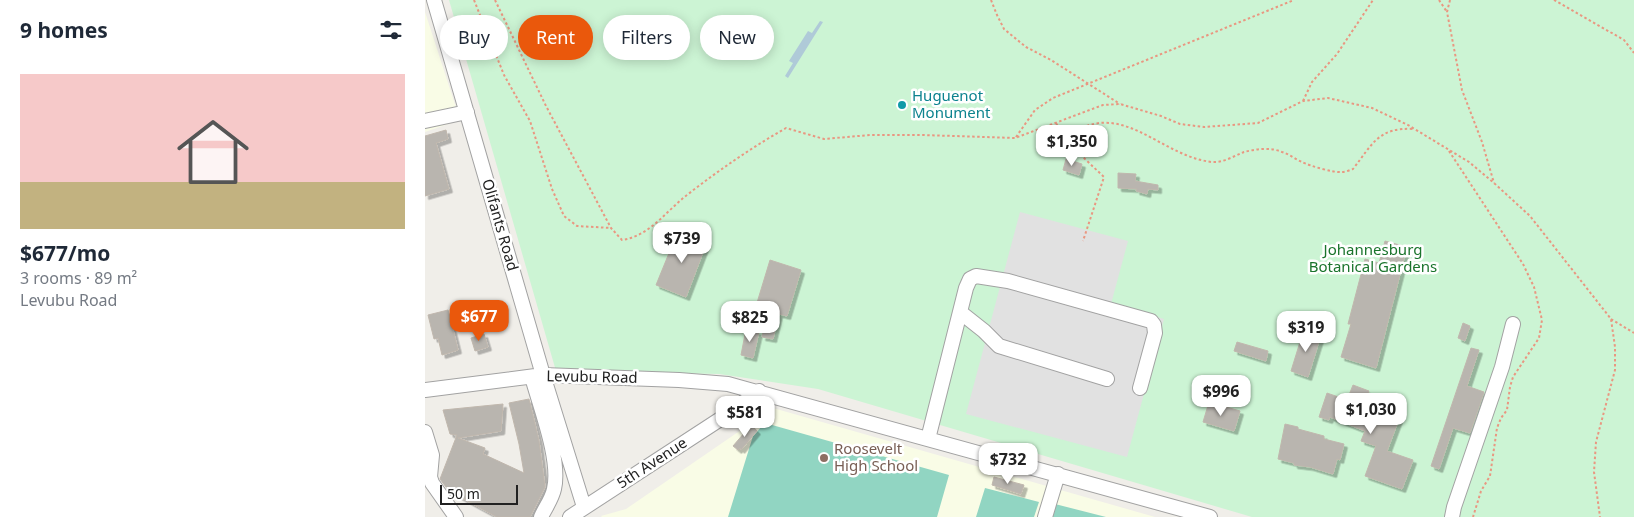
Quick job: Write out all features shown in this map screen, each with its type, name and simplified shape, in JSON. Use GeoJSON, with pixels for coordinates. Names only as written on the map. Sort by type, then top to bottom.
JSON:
{"type":"FeatureCollection","features":[{"type":"Feature","properties":{"kind":"street","name":"Olifants Road"},"geometry":{"type":"LineString","coordinates":[[433,0],[467,112],[538,376],[584,507]]}},
{"type":"Feature","properties":{"kind":"street"},"geometry":{"type":"LineString","coordinates":[[425,121],[467,112]]}},
{"type":"Feature","properties":{"kind":"street"},"geometry":{"type":"LineString","coordinates":[[928,438],[960,312],[970,279],[976,276],[1008,280],[1095,307],[1146,319],[1154,325],[1155,333],[1140,388]]}},
{"type":"Feature","properties":{"kind":"street"},"geometry":{"type":"LineString","coordinates":[[960,312],[999,346],[1107,379]]}},
{"type":"Feature","properties":{"kind":"street"},"geometry":{"type":"LineString","coordinates":[[1452,517],[1454,506],[1502,367],[1513,324]]}},
{"type":"Feature","properties":{"kind":"street"},"geometry":{"type":"LineString","coordinates":[[538,376],[557,473],[554,492],[541,517]]}},
{"type":"Feature","properties":{"kind":"street","name":"Levubu Road"},"geometry":{"type":"LineString","coordinates":[[425,390],[538,376],[700,381],[728,384],[1210,517]]}},
{"type":"Feature","properties":{"kind":"street","name":"5th Avenue"},"geometry":{"type":"LineString","coordinates":[[570,517],[759,392]]}},
{"type":"Feature","properties":{"kind":"street"},"geometry":{"type":"LineString","coordinates":[[425,432],[432,455],[430,477],[432,483],[456,517]]}},
{"type":"Feature","properties":{"kind":"street"},"geometry":{"type":"LineString","coordinates":[[1045,517],[1058,474]]}},
{"type":"Feature","properties":{"kind":"path"},"geometry":{"type":"LineString","coordinates":[[474,0],[504,75],[530,121],[552,189],[564,216],[577,226],[611,228]]}},
{"type":"Feature","properties":{"kind":"path"},"geometry":{"type":"LineString","coordinates":[[495,0],[542,97],[611,228],[622,240],[632,239],[646,232],[686,196],[746,151],[786,128],[824,139],[923,135],[1015,138],[1103,105],[1120,104]]}},
{"type":"Feature","properties":{"kind":"path"},"geometry":{"type":"LineString","coordinates":[[991,0],[1005,29],[1026,47],[1051,60],[1120,104],[1161,116],[1180,124],[1204,127],[1258,123],[1303,101],[1328,98],[1372,108],[1415,129],[1469,162],[1530,216],[1611,319],[1634,333]]}},
{"type":"Feature","properties":{"kind":"path"},"geometry":{"type":"LineString","coordinates":[[1015,138],[1035,110],[1053,98],[1294,0]]}},
{"type":"Feature","properties":{"kind":"path"},"geometry":{"type":"LineString","coordinates":[[1303,101],[1312,82],[1337,54],[1373,0]]}},
{"type":"Feature","properties":{"kind":"path"},"geometry":{"type":"LineString","coordinates":[[1439,0],[1447,12],[1462,90],[1482,142],[1494,183]]}},
{"type":"Feature","properties":{"kind":"path"},"geometry":{"type":"LineString","coordinates":[[1447,12],[1450,0]]}},
{"type":"Feature","properties":{"kind":"path"},"geometry":{"type":"LineString","coordinates":[[1553,0],[1624,40],[1634,54]]}},
{"type":"Feature","properties":{"kind":"path"},"geometry":{"type":"LineString","coordinates":[[1065,138],[1084,126],[1104,122],[1114,123],[1141,133],[1202,161],[1215,163],[1245,152],[1261,149],[1281,151],[1304,163],[1341,172],[1353,169],[1364,152],[1375,140],[1394,130],[1415,129]]}},
{"type":"Feature","properties":{"kind":"path"},"geometry":{"type":"LineString","coordinates":[[1056,123],[1065,138],[1103,177],[1083,241]]}},
{"type":"Feature","properties":{"kind":"path"},"geometry":{"type":"LineString","coordinates":[[1600,517],[1594,472],[1597,442],[1615,370],[1615,347],[1611,319]]}},
{"type":"Feature","properties":{"kind":"shaded area"},"geometry":{"type":"Polygon","coordinates":[[[425,12],[460,120],[425,132],[425,12]]]}},
{"type":"Feature","properties":{"kind":"shaded area"},"geometry":{"type":"Polygon","coordinates":[[[1020,212],[1128,241],[1111,304],[1164,319],[1127,457],[966,414],[1020,212]]]}},
{"type":"Feature","properties":{"kind":"shaded area","name":"Roosevelt High School"},"geometry":{"type":"Polygon","coordinates":[[[773,408],[1155,517],[601,516],[626,509],[773,408]]]}},
{"type":"Feature","properties":{"kind":"green space","name":"Johannesburg Botanical Gardens"},"geometry":{"type":"Polygon","coordinates":[[[449,0],[1634,0],[1634,517],[1252,517],[818,389],[719,374],[556,371],[466,60],[508,60],[508,15],[453,15],[449,0]]]}},
{"type":"Feature","properties":{"kind":"green space"},"geometry":{"type":"Polygon","coordinates":[[[765,423],[949,475],[937,517],[728,517],[753,436],[765,423]]]}},
{"type":"Feature","properties":{"kind":"green space"},"geometry":{"type":"Polygon","coordinates":[[[985,488],[1039,502],[1034,517],[976,517],[985,488]]]}},
{"type":"Feature","properties":{"kind":"green space"},"geometry":{"type":"Polygon","coordinates":[[[1055,504],[1106,517],[1051,517],[1055,504]]]}},
{"type":"Feature","properties":{"kind":"water"},"geometry":{"type":"Polygon","coordinates":[[[820,21],[823,22],[788,78],[785,76],[793,63],[789,61],[808,31],[812,33],[820,21]]]}},
{"type":"Feature","properties":{"kind":"building"},"geometry":{"type":"Polygon","coordinates":[[[446,130],[448,139],[436,143],[449,189],[425,196],[425,136],[446,130]]]}},
{"type":"Feature","properties":{"kind":"building"},"geometry":{"type":"Polygon","coordinates":[[[1066,159],[1082,164],[1079,175],[1063,170],[1066,159]]]}},
{"type":"Feature","properties":{"kind":"building"},"geometry":{"type":"Polygon","coordinates":[[[1118,173],[1136,174],[1135,181],[1158,185],[1158,190],[1148,189],[1147,194],[1136,191],[1137,189],[1118,188],[1118,173]]]}},
{"type":"Feature","properties":{"kind":"building"},"geometry":{"type":"Polygon","coordinates":[[[678,231],[707,242],[686,297],[656,285],[678,231]]]}},
{"type":"Feature","properties":{"kind":"building"},"geometry":{"type":"Polygon","coordinates":[[[1385,241],[1407,247],[1376,368],[1341,357],[1351,324],[1348,324],[1365,259],[1379,263],[1385,241]]]}},
{"type":"Feature","properties":{"kind":"building"},"geometry":{"type":"Polygon","coordinates":[[[770,260],[801,270],[787,316],[779,314],[773,339],[762,337],[768,310],[756,306],[770,260]]]}},
{"type":"Feature","properties":{"kind":"building"},"geometry":{"type":"Polygon","coordinates":[[[476,304],[499,314],[495,322],[474,313],[476,304]]]}},
{"type":"Feature","properties":{"kind":"building"},"geometry":{"type":"Polygon","coordinates":[[[448,310],[458,350],[442,355],[438,338],[434,339],[428,315],[448,310]]]}},
{"type":"Feature","properties":{"kind":"building"},"geometry":{"type":"Polygon","coordinates":[[[1463,323],[1470,326],[1465,341],[1458,338],[1463,323]]]}},
{"type":"Feature","properties":{"kind":"building"},"geometry":{"type":"Polygon","coordinates":[[[746,329],[759,332],[753,358],[741,355],[746,329]]]}},
{"type":"Feature","properties":{"kind":"building"},"geometry":{"type":"Polygon","coordinates":[[[1304,329],[1321,335],[1308,377],[1291,371],[1304,329]]]}},
{"type":"Feature","properties":{"kind":"building"},"geometry":{"type":"Polygon","coordinates":[[[484,334],[488,347],[475,351],[471,338],[484,334]]]}},
{"type":"Feature","properties":{"kind":"building"},"geometry":{"type":"Polygon","coordinates":[[[1237,342],[1268,351],[1266,361],[1234,351],[1237,342]]]}},
{"type":"Feature","properties":{"kind":"building"},"geometry":{"type":"Polygon","coordinates":[[[1471,348],[1479,350],[1467,386],[1484,392],[1470,433],[1453,428],[1439,469],[1431,466],[1471,348]]]}},
{"type":"Feature","properties":{"kind":"building"},"geometry":{"type":"Polygon","coordinates":[[[1228,379],[1236,381],[1233,393],[1225,391],[1228,379]]]}},
{"type":"Feature","properties":{"kind":"building"},"geometry":{"type":"Polygon","coordinates":[[[1353,385],[1369,391],[1363,406],[1399,419],[1387,451],[1413,460],[1402,489],[1365,476],[1376,446],[1361,441],[1365,431],[1330,417],[1329,420],[1319,417],[1327,393],[1347,400],[1353,385]]]}},
{"type":"Feature","properties":{"kind":"building"},"geometry":{"type":"Polygon","coordinates":[[[529,399],[539,441],[545,487],[530,517],[497,517],[449,491],[440,479],[457,435],[450,434],[443,410],[503,404],[501,431],[458,438],[485,448],[483,454],[524,473],[509,403],[529,399]]]}},
{"type":"Feature","properties":{"kind":"building"},"geometry":{"type":"Polygon","coordinates":[[[1209,402],[1240,411],[1234,431],[1203,422],[1209,402]]]}},
{"type":"Feature","properties":{"kind":"building"},"geometry":{"type":"Polygon","coordinates":[[[1285,424],[1324,436],[1324,439],[1344,444],[1340,460],[1337,459],[1333,474],[1310,467],[1294,465],[1294,463],[1278,459],[1285,424]]]}},
{"type":"Feature","properties":{"kind":"building"},"geometry":{"type":"Polygon","coordinates":[[[751,425],[757,431],[741,450],[740,448],[738,450],[733,446],[751,425]]]}},
{"type":"Feature","properties":{"kind":"building"},"geometry":{"type":"Polygon","coordinates":[[[994,477],[1024,485],[1021,494],[992,485],[994,477]]]}},
{"type":"Feature","properties":{"kind":"place","name":"Huguenot Monument"},"geometry":{"type":"Point","coordinates":[902,105]}},
{"type":"Feature","properties":{"kind":"place","name":"Roosevelt High School"},"geometry":{"type":"Point","coordinates":[824,458]}}]}
